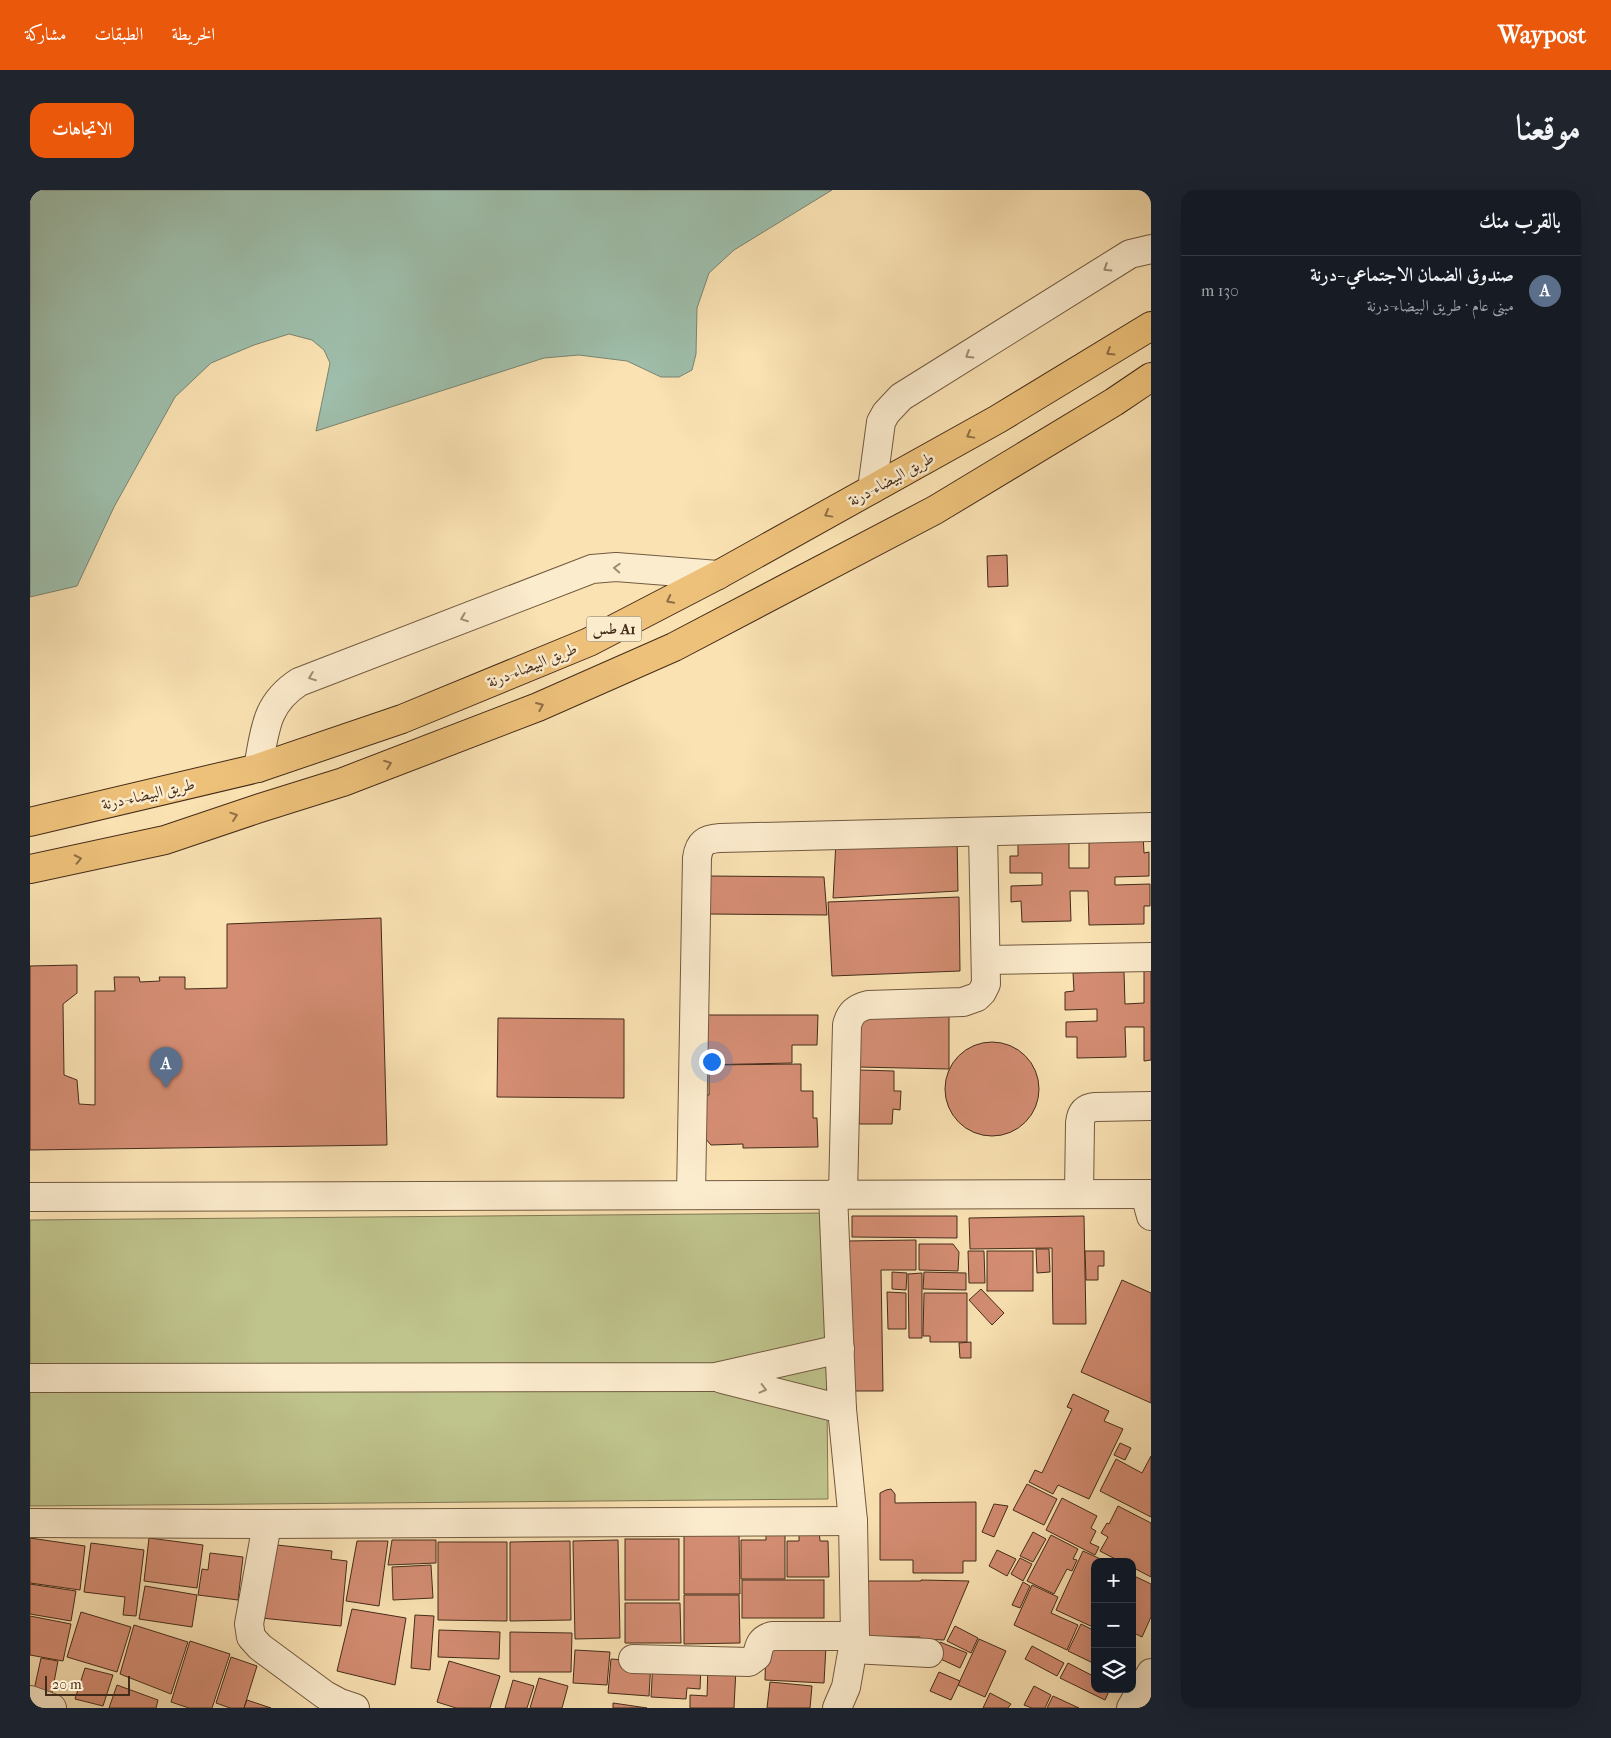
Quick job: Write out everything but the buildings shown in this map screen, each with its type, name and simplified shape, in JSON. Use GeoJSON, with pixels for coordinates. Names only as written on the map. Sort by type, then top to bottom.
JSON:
{"type":"FeatureCollection","features":[{"type":"Feature","properties":{"kind":"highway","name":"طريق البيضاء-درنة"},"geometry":{"type":"LineString","coordinates":[[30,822],[258,768],[402,719],[589,642],[718,575],[998,419],[1151,326]]}},
{"type":"Feature","properties":{"kind":"highway","name":"طس A1"},"geometry":{"type":"LineString","coordinates":[[30,869],[165,840],[343,782],[538,706],[656,655],[935,510],[1114,402],[1151,377]]}},
{"type":"Feature","properties":{"kind":"street"},"geometry":{"type":"LineString","coordinates":[[872,489],[879,431],[886,413],[901,397],[1126,257],[1151,248]]}},
{"type":"Feature","properties":{"kind":"street"},"geometry":{"type":"LineString","coordinates":[[258,768],[267,721],[272,710],[277,700],[299,682],[592,569],[616,567],[718,575]]}},
{"type":"Feature","properties":{"kind":"street"},"geometry":{"type":"LineString","coordinates":[[691,1195],[697,858],[698,850],[703,843],[710,839],[720,838],[1151,827]]}},
{"type":"Feature","properties":{"kind":"street"},"geometry":{"type":"LineString","coordinates":[[838,1708],[846,1687],[854,1643],[853,1521],[842,1409],[838,1194],[847,1025],[853,1011],[868,1005],[970,1001],[982,992],[986,984],[983,832]]}},
{"type":"Feature","properties":{"kind":"street"},"geometry":{"type":"LineString","coordinates":[[986,960],[1151,957]]}},
{"type":"Feature","properties":{"kind":"street"},"geometry":{"type":"LineString","coordinates":[[1079,1194],[1080,1117],[1084,1111],[1095,1107],[1151,1106]]}},
{"type":"Feature","properties":{"kind":"street"},"geometry":{"type":"LineString","coordinates":[[30,1197],[1079,1194],[1149,1201]]}},
{"type":"Feature","properties":{"kind":"street"},"geometry":{"type":"LineString","coordinates":[[30,1378],[716,1377],[840,1349]]}},
{"type":"Feature","properties":{"kind":"street"},"geometry":{"type":"LineString","coordinates":[[716,1377],[842,1409]]}},
{"type":"Feature","properties":{"kind":"street"},"geometry":{"type":"LineString","coordinates":[[30,1523],[267,1524],[853,1521]]}},
{"type":"Feature","properties":{"kind":"street"},"geometry":{"type":"LineString","coordinates":[[267,1524],[249,1624],[251,1638],[322,1702],[340,1703],[355,1708]]}},
{"type":"Feature","properties":{"kind":"street"},"geometry":{"type":"LineString","coordinates":[[633,1659],[749,1662],[757,1656],[760,1642],[772,1636],[854,1643],[929,1654]]}},
{"type":"Feature","properties":{"kind":"street"},"geometry":{"type":"LineString","coordinates":[[1131,1708],[1151,1675]]}},
{"type":"Feature","properties":{"kind":"street"},"geometry":{"type":"LineString","coordinates":[[30,1700],[52,1708]]}},
{"type":"Feature","properties":{"kind":"green space"},"geometry":{"type":"Polygon","coordinates":[[[825,1213],[828,1499],[30,1506],[30,1220],[825,1213]]]}},
{"type":"Feature","properties":{"kind":"shaded area"},"geometry":{"type":"Polygon","coordinates":[[[30,190],[832,190],[734,250],[709,273],[697,308],[696,354],[692,370],[679,377],[661,377],[627,361],[579,355],[544,358],[316,431],[330,363],[324,350],[312,340],[289,334],[254,345],[211,363],[175,397],[114,507],[77,586],[30,597],[30,190]]]}},
{"type":"Feature","properties":{"kind":"place","name":"صندوق الضمان الاجتماعي -درنة"},"geometry":{"type":"Point","coordinates":[166,1088]}}]}
